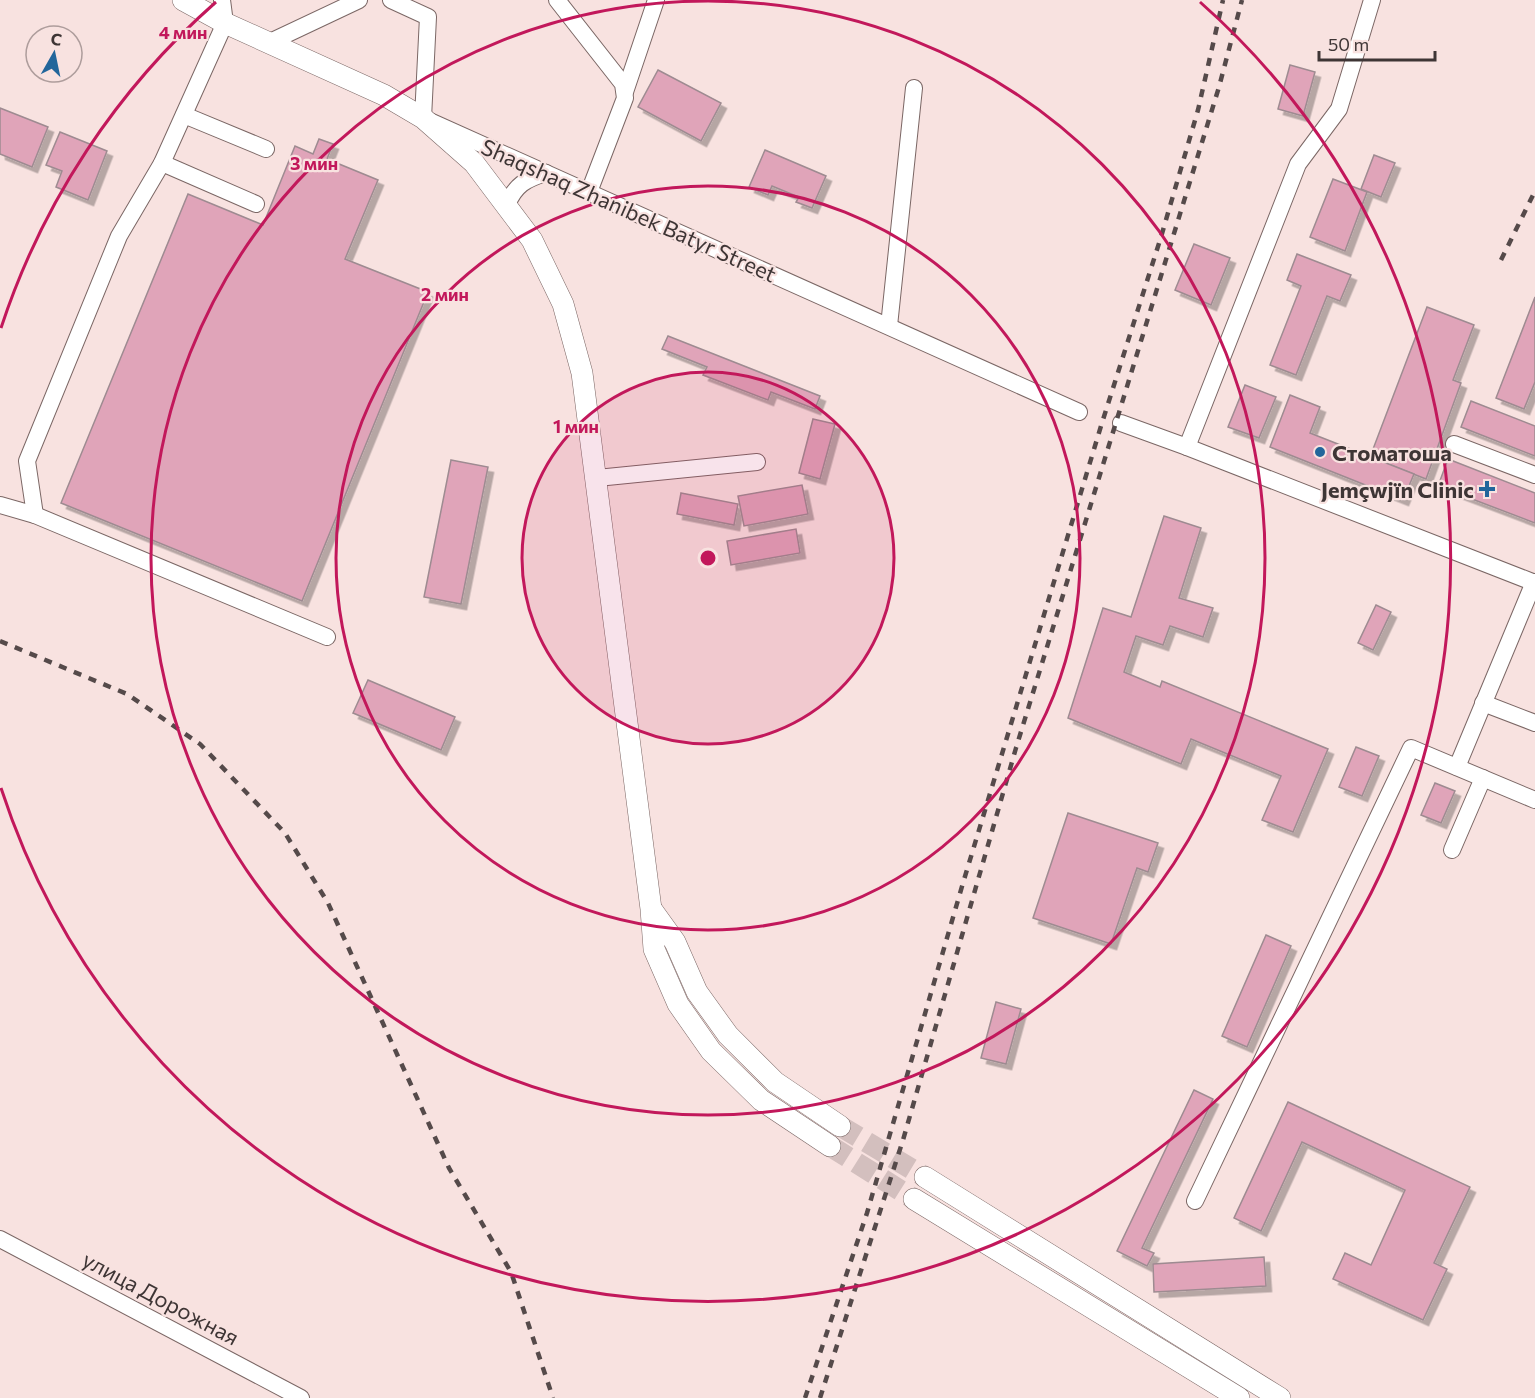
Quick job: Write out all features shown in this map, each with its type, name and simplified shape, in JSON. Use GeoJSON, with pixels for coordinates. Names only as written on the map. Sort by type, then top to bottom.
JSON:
{"type":"FeatureCollection","features":[{"type":"Feature","properties":{"kind":"main road","name":"Shaqshaq Zhanibek Batyr Street"},"geometry":{"type":"LineString","coordinates":[[183,0],[225,23],[384,95],[423,118]]}},
{"type":"Feature","properties":{"kind":"main road"},"geometry":{"type":"LineString","coordinates":[[423,118],[474,164],[507,205],[532,240],[563,304],[582,373],[597,478],[651,909],[654,949],[678,1004],[711,1051],[761,1100],[830,1146]]}},
{"type":"Feature","properties":{"kind":"main road"},"geometry":{"type":"LineString","coordinates":[[651,909],[675,942],[697,992],[728,1035],[775,1082],[840,1126]]}},
{"type":"Feature","properties":{"kind":"main road"},"geometry":{"type":"LineString","coordinates":[[925,1177],[1280,1398]]}},
{"type":"Feature","properties":{"kind":"main road"},"geometry":{"type":"LineString","coordinates":[[914,1199],[1239,1398]]}},
{"type":"Feature","properties":{"kind":"street"},"geometry":{"type":"LineString","coordinates":[[34,515],[27,461],[119,236],[162,163],[225,23],[222,0]]}},
{"type":"Feature","properties":{"kind":"street"},"geometry":{"type":"LineString","coordinates":[[268,43],[359,0]]}},
{"type":"Feature","properties":{"kind":"street"},"geometry":{"type":"LineString","coordinates":[[391,0],[428,17],[423,118]]}},
{"type":"Feature","properties":{"kind":"street"},"geometry":{"type":"LineString","coordinates":[[557,0],[623,84],[625,92],[625,98],[589,192]]}},
{"type":"Feature","properties":{"kind":"street"},"geometry":{"type":"LineString","coordinates":[[625,92],[656,0]]}},
{"type":"Feature","properties":{"kind":"street"},"geometry":{"type":"LineString","coordinates":[[1187,447],[1298,164],[1339,109],[1372,0]]}},
{"type":"Feature","properties":{"kind":"street"},"geometry":{"type":"LineString","coordinates":[[889,326],[914,88]]}},
{"type":"Feature","properties":{"kind":"street"},"geometry":{"type":"LineString","coordinates":[[184,115],[266,149]]}},
{"type":"Feature","properties":{"kind":"street","name":"Shaqshaq Zhanibek Batyr Street"},"geometry":{"type":"LineString","coordinates":[[423,118],[1079,412]]}},
{"type":"Feature","properties":{"kind":"street"},"geometry":{"type":"LineString","coordinates":[[162,163],[256,204]]}},
{"type":"Feature","properties":{"kind":"street"},"geometry":{"type":"LineString","coordinates":[[507,205],[517,187],[528,178],[546,173]]}},
{"type":"Feature","properties":{"kind":"street"},"geometry":{"type":"LineString","coordinates":[[1121,423],[1534,582],[1456,767]]}},
{"type":"Feature","properties":{"kind":"street"},"geometry":{"type":"LineString","coordinates":[[1454,444],[1535,475]]}},
{"type":"Feature","properties":{"kind":"street"},"geometry":{"type":"LineString","coordinates":[[597,478],[757,462]]}},
{"type":"Feature","properties":{"kind":"street"},"geometry":{"type":"LineString","coordinates":[[0,505],[34,515],[327,637]]}},
{"type":"Feature","properties":{"kind":"street"},"geometry":{"type":"LineString","coordinates":[[1483,703],[1535,723]]}},
{"type":"Feature","properties":{"kind":"street"},"geometry":{"type":"LineString","coordinates":[[1195,1201],[1411,748],[1535,800]]}},
{"type":"Feature","properties":{"kind":"street"},"geometry":{"type":"LineString","coordinates":[[1452,850],[1483,778]]}},
{"type":"Feature","properties":{"kind":"street","name":"улица Дорожная"},"geometry":{"type":"LineString","coordinates":[[0,1239],[301,1398]]}},
{"type":"Feature","properties":{"kind":"building"},"geometry":{"type":"Polygon","coordinates":[[[1290,65],[1315,72],[1303,116],[1278,109],[1290,65]]]}},
{"type":"Feature","properties":{"kind":"building"},"geometry":{"type":"Polygon","coordinates":[[[658,70],[721,103],[701,141],[638,107],[658,70]]]}},
{"type":"Feature","properties":{"kind":"building"},"geometry":{"type":"Polygon","coordinates":[[[0,108],[48,127],[32,167],[0,154],[0,108]]]}},
{"type":"Feature","properties":{"kind":"building"},"geometry":{"type":"Polygon","coordinates":[[[60,132],[107,151],[88,200],[56,187],[62,171],[46,165],[60,132]]]}},
{"type":"Feature","properties":{"kind":"building"},"geometry":{"type":"Polygon","coordinates":[[[319,139],[333,144],[327,159],[378,180],[345,259],[428,292],[302,601],[61,503],[188,194],[263,225],[295,146],[313,154],[319,139]]]}},
{"type":"Feature","properties":{"kind":"building"},"geometry":{"type":"Polygon","coordinates":[[[765,150],[826,176],[812,208],[796,202],[799,197],[772,186],[768,195],[749,187],[765,150]]]}},
{"type":"Feature","properties":{"kind":"building"},"geometry":{"type":"Polygon","coordinates":[[[1374,155],[1395,163],[1381,197],[1361,189],[1374,155]]]}},
{"type":"Feature","properties":{"kind":"building"},"geometry":{"type":"Polygon","coordinates":[[[1333,179],[1367,192],[1345,251],[1310,237],[1333,179]]]}},
{"type":"Feature","properties":{"kind":"building"},"geometry":{"type":"Polygon","coordinates":[[[1194,244],[1230,258],[1211,305],[1175,290],[1194,244]]]}},
{"type":"Feature","properties":{"kind":"building"},"geometry":{"type":"Polygon","coordinates":[[[1297,254],[1351,275],[1340,301],[1327,296],[1296,375],[1270,365],[1301,286],[1287,280],[1297,254]]]}},
{"type":"Feature","properties":{"kind":"building"},"geometry":{"type":"Polygon","coordinates":[[[1535,297],[1535,382],[1524,409],[1496,398],[1535,297]]]}},
{"type":"Feature","properties":{"kind":"building"},"geometry":{"type":"Polygon","coordinates":[[[1427,307],[1474,325],[1453,380],[1461,383],[1426,479],[1370,457],[1427,307]]]}},
{"type":"Feature","properties":{"kind":"building"},"geometry":{"type":"Polygon","coordinates":[[[668,336],[820,396],[815,409],[771,392],[768,400],[703,375],[707,367],[662,349],[668,336]]]}},
{"type":"Feature","properties":{"kind":"building"},"geometry":{"type":"Polygon","coordinates":[[[1245,385],[1276,397],[1259,438],[1228,427],[1245,385]]]}},
{"type":"Feature","properties":{"kind":"building","name":"Стоматоша"},"geometry":{"type":"Polygon","coordinates":[[[1290,395],[1320,407],[1310,433],[1414,474],[1403,500],[1270,447],[1290,395]]]}},
{"type":"Feature","properties":{"kind":"building"},"geometry":{"type":"Polygon","coordinates":[[[1471,401],[1535,426],[1535,456],[1461,427],[1471,401]]]}},
{"type":"Feature","properties":{"kind":"building"},"geometry":{"type":"Polygon","coordinates":[[[813,419],[835,424],[820,479],[799,473],[813,419]]]}},
{"type":"Feature","properties":{"kind":"building","name":"Jemçwjïn Clinic"},"geometry":{"type":"Polygon","coordinates":[[[1448,459],[1535,493],[1535,523],[1438,486],[1448,459]]]}},
{"type":"Feature","properties":{"kind":"building"},"geometry":{"type":"Polygon","coordinates":[[[451,460],[488,467],[461,604],[424,597],[451,460]]]}},
{"type":"Feature","properties":{"kind":"building"},"geometry":{"type":"Polygon","coordinates":[[[802,485],[808,514],[744,526],[738,496],[802,485]]]}},
{"type":"Feature","properties":{"kind":"building"},"geometry":{"type":"Polygon","coordinates":[[[681,493],[738,504],[734,525],[677,514],[681,493]]]}},
{"type":"Feature","properties":{"kind":"building"},"geometry":{"type":"Polygon","coordinates":[[[1164,516],[1201,528],[1179,598],[1213,608],[1203,637],[1170,626],[1163,645],[1136,636],[1124,672],[1160,687],[1162,681],[1328,749],[1293,832],[1262,820],[1281,776],[1191,739],[1181,764],[1068,718],[1103,608],[1131,617],[1164,516]]]}},
{"type":"Feature","properties":{"kind":"building"},"geometry":{"type":"Polygon","coordinates":[[[796,529],[800,553],[731,565],[727,541],[796,529]]]}},
{"type":"Feature","properties":{"kind":"building"},"geometry":{"type":"Polygon","coordinates":[[[1376,605],[1391,612],[1373,650],[1358,643],[1376,605]]]}},
{"type":"Feature","properties":{"kind":"building"},"geometry":{"type":"Polygon","coordinates":[[[368,680],[455,717],[441,750],[353,713],[368,680]]]}},
{"type":"Feature","properties":{"kind":"building"},"geometry":{"type":"Polygon","coordinates":[[[1356,747],[1379,756],[1362,796],[1339,787],[1356,747]]]}},
{"type":"Feature","properties":{"kind":"building"},"geometry":{"type":"Polygon","coordinates":[[[1435,783],[1455,791],[1441,823],[1421,815],[1435,783]]]}},
{"type":"Feature","properties":{"kind":"building"},"geometry":{"type":"Polygon","coordinates":[[[1068,813],[1158,843],[1148,872],[1137,868],[1111,944],[1033,918],[1068,813]]]}},
{"type":"Feature","properties":{"kind":"building"},"geometry":{"type":"Polygon","coordinates":[[[1266,935],[1291,946],[1247,1047],[1222,1036],[1266,935]]]}},
{"type":"Feature","properties":{"kind":"building"},"geometry":{"type":"Polygon","coordinates":[[[996,1002],[1021,1009],[1006,1064],[981,1058],[996,1002]]]}},
{"type":"Feature","properties":{"kind":"building"},"geometry":{"type":"Polygon","coordinates":[[[1194,1090],[1213,1099],[1142,1248],[1154,1253],[1147,1266],[1117,1251],[1194,1090]]]}},
{"type":"Feature","properties":{"kind":"building"},"geometry":{"type":"Polygon","coordinates":[[[1288,1102],[1470,1187],[1434,1263],[1447,1269],[1423,1320],[1333,1279],[1345,1253],[1371,1265],[1405,1190],[1302,1142],[1261,1231],[1234,1218],[1288,1102]]]}},
{"type":"Feature","properties":{"kind":"building"},"geometry":{"type":"Polygon","coordinates":[[[1264,1257],[1266,1286],[1154,1292],[1153,1264],[1264,1257]]]}},
{"type":"Feature","properties":{"kind":"tunnel"},"geometry":{"type":"LineString","coordinates":[[840,1126],[925,1177]]}},
{"type":"Feature","properties":{"kind":"tunnel"},"geometry":{"type":"LineString","coordinates":[[830,1146],[914,1199]]}},
{"type":"Feature","properties":{"kind":"railway"},"geometry":{"type":"LineString","coordinates":[[805,1398],[867,1213],[963,883],[1101,426],[1161,237],[1198,110],[1223,0]]}},
{"type":"Feature","properties":{"kind":"railway"},"geometry":{"type":"LineString","coordinates":[[820,1398],[903,1140],[1016,748],[1219,87],[1242,0]]}},
{"type":"Feature","properties":{"kind":"railway"},"geometry":{"type":"LineString","coordinates":[[1501,260],[1535,191]]}},
{"type":"Feature","properties":{"kind":"railway"},"geometry":{"type":"LineString","coordinates":[[0,641],[127,694],[200,744],[285,833],[328,903],[449,1168],[511,1272],[553,1398]]}},
{"type":"Feature","properties":{"kind":"place","name":"Стоматоша"},"geometry":{"type":"Point","coordinates":[1320,452]}},
{"type":"Feature","properties":{"kind":"place","name":"Jemçwjïn Clinic"},"geometry":{"type":"Point","coordinates":[1487,489]}}]}
